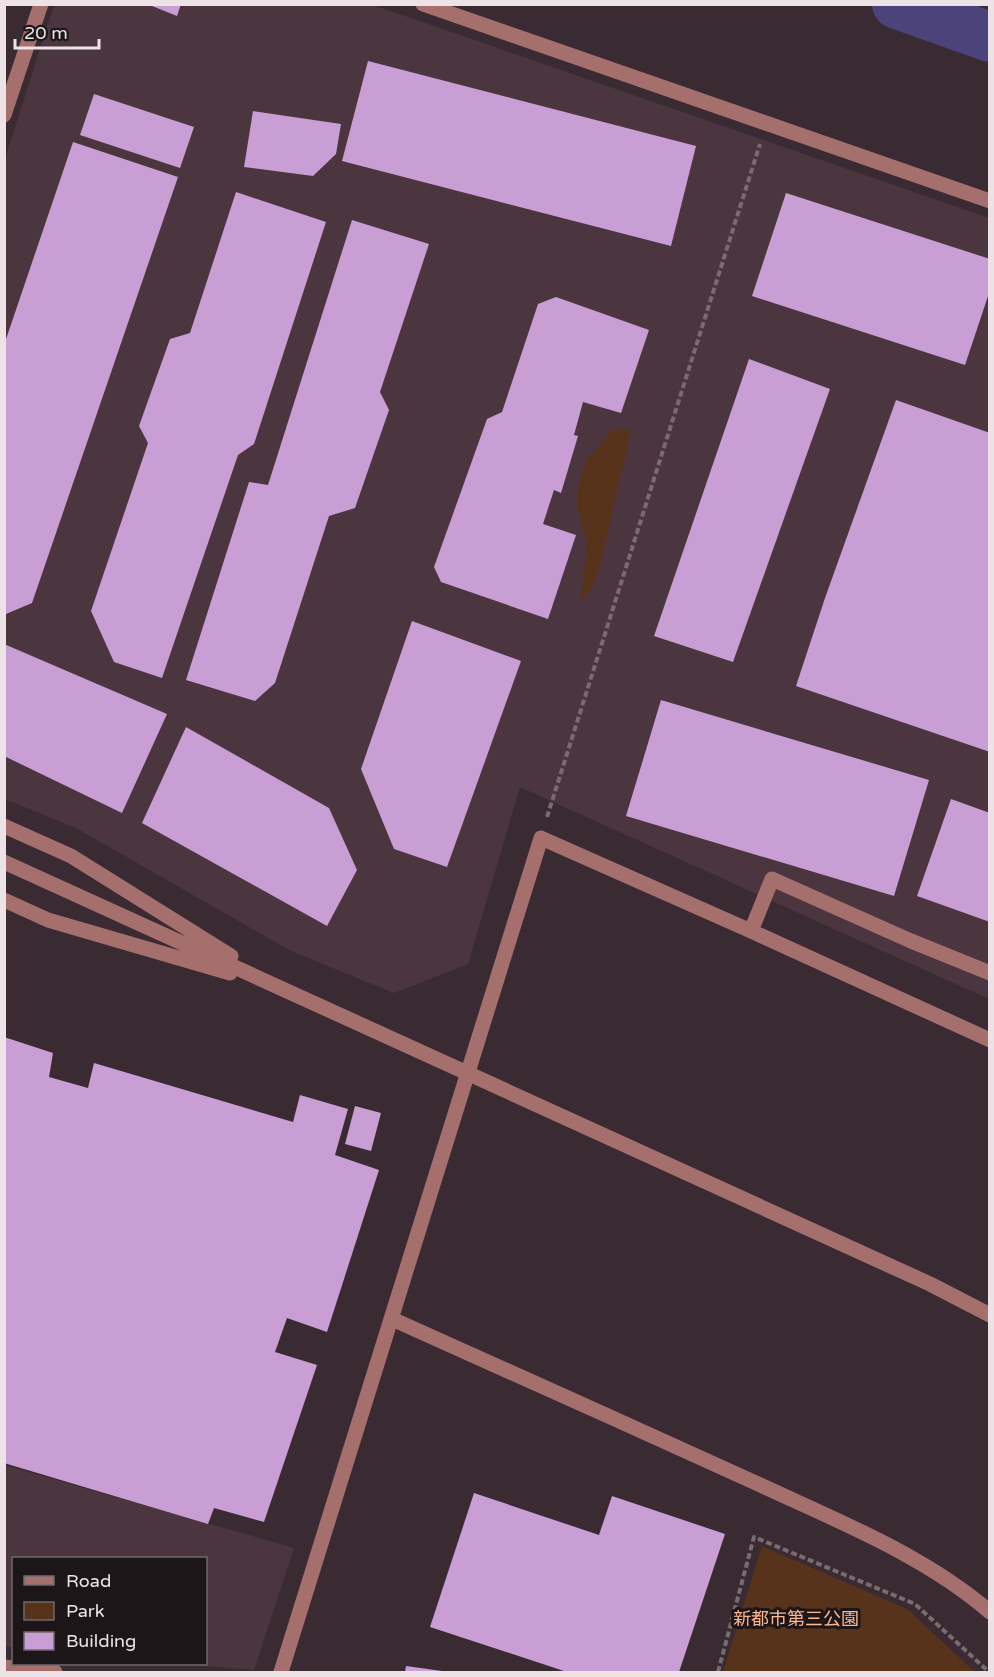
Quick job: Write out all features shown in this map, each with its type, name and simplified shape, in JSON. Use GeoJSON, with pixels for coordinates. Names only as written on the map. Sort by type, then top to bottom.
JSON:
{"type":"FeatureCollection","features":[{"type":"Feature","properties":{"kind":"street"},"geometry":{"type":"LineString","coordinates":[[4,115],[41,4]]}},
{"type":"Feature","properties":{"kind":"street"},"geometry":{"type":"LineString","coordinates":[[423,4],[990,201]]}},
{"type":"Feature","properties":{"kind":"street"},"geometry":{"type":"LineString","coordinates":[[4,826],[71,856],[282,988]]}},
{"type":"Feature","properties":{"kind":"street"},"geometry":{"type":"LineString","coordinates":[[281,1672],[541,838],[990,1040]]}},
{"type":"Feature","properties":{"kind":"street"},"geometry":{"type":"LineString","coordinates":[[4,862],[930,1284],[990,1315]]}},
{"type":"Feature","properties":{"kind":"street"},"geometry":{"type":"LineString","coordinates":[[751,931],[772,879],[911,941],[990,973]]}},
{"type":"Feature","properties":{"kind":"street"},"geometry":{"type":"LineString","coordinates":[[4,900],[48,920],[282,988]]}},
{"type":"Feature","properties":{"kind":"street"},"geometry":{"type":"LineString","coordinates":[[392,1318],[741,1476],[893,1548],[942,1577],[990,1612]]}},
{"type":"Feature","properties":{"kind":"street"},"geometry":{"type":"LineString","coordinates":[[4,1667],[55,1672]]}},
{"type":"Feature","properties":{"kind":"path"},"geometry":{"type":"LineString","coordinates":[[541,838],[766,124]]}},
{"type":"Feature","properties":{"kind":"path"},"geometry":{"type":"LineString","coordinates":[[718,1672],[754,1537],[915,1604],[990,1672]]}},
{"type":"Feature","properties":{"kind":"shaded area"},"geometry":{"type":"Polygon","coordinates":[[[54,5],[373,5],[989,218],[989,999],[520,787],[468,964],[394,993],[291,951],[76,828],[5,799],[5,159],[54,5]]]}},
{"type":"Feature","properties":{"kind":"shaded area"},"geometry":{"type":"Polygon","coordinates":[[[4,1465],[294,1548],[254,1670],[196,1665],[207,1665],[207,1557],[12,1557],[12,1647],[5,1646],[4,1465]]]}},
{"type":"Feature","properties":{"kind":"green space"},"geometry":{"type":"Polygon","coordinates":[[[631,429],[603,554],[592,588],[581,601],[587,543],[578,509],[578,487],[585,462],[612,430],[631,429]]]}},
{"type":"Feature","properties":{"kind":"green space","name":"新都市第三公園"},"geometry":{"type":"Polygon","coordinates":[[[762,1546],[907,1609],[975,1672],[723,1672],[762,1546]]]}},
{"type":"Feature","properties":{"kind":"building"},"geometry":{"type":"Polygon","coordinates":[[[147,4],[181,4],[177,16],[147,4]]]}},
{"type":"Feature","properties":{"kind":"building"},"geometry":{"type":"Polygon","coordinates":[[[368,61],[696,146],[671,246],[342,161],[368,61]]]}},
{"type":"Feature","properties":{"kind":"building"},"geometry":{"type":"Polygon","coordinates":[[[94,94],[194,127],[180,168],[80,135],[94,94]]]}},
{"type":"Feature","properties":{"kind":"building"},"geometry":{"type":"Polygon","coordinates":[[[253,111],[341,124],[336,154],[313,176],[244,167],[253,111]]]}},
{"type":"Feature","properties":{"kind":"building"},"geometry":{"type":"Polygon","coordinates":[[[73,142],[178,177],[32,603],[6,614],[4,345],[73,142]]]}},
{"type":"Feature","properties":{"kind":"building"},"geometry":{"type":"Polygon","coordinates":[[[236,192],[326,222],[254,444],[238,455],[162,678],[114,662],[91,611],[148,443],[139,426],[170,339],[190,333],[236,192]]]}},
{"type":"Feature","properties":{"kind":"building"},"geometry":{"type":"Polygon","coordinates":[[[786,193],[990,259],[990,290],[965,365],[752,296],[786,193]]]}},
{"type":"Feature","properties":{"kind":"building"},"geometry":{"type":"Polygon","coordinates":[[[352,220],[429,244],[380,392],[389,410],[355,508],[329,516],[275,683],[255,701],[186,680],[249,482],[268,485],[352,220]]]}},
{"type":"Feature","properties":{"kind":"building"},"geometry":{"type":"Polygon","coordinates":[[[556,297],[649,330],[621,413],[583,402],[574,435],[578,436],[561,493],[554,490],[543,524],[576,535],[548,619],[441,582],[434,567],[487,419],[502,412],[538,304],[556,297]]]}},
{"type":"Feature","properties":{"kind":"building"},"geometry":{"type":"Polygon","coordinates":[[[749,359],[830,389],[733,662],[654,636],[749,359]]]}},
{"type":"Feature","properties":{"kind":"building"},"geometry":{"type":"Polygon","coordinates":[[[896,400],[990,433],[990,752],[796,686],[896,400]]]}},
{"type":"Feature","properties":{"kind":"building"},"geometry":{"type":"Polygon","coordinates":[[[412,621],[521,661],[447,867],[394,849],[361,769],[412,621]]]}},
{"type":"Feature","properties":{"kind":"building"},"geometry":{"type":"Polygon","coordinates":[[[4,644],[167,714],[122,813],[4,756],[4,644]]]}},
{"type":"Feature","properties":{"kind":"building"},"geometry":{"type":"Polygon","coordinates":[[[661,700],[929,780],[894,896],[626,816],[661,700]]]}},
{"type":"Feature","properties":{"kind":"building"},"geometry":{"type":"Polygon","coordinates":[[[186,727],[329,808],[357,870],[327,926],[142,823],[186,727]]]}},
{"type":"Feature","properties":{"kind":"building"},"geometry":{"type":"Polygon","coordinates":[[[951,799],[990,813],[990,922],[917,896],[951,799]]]}},
{"type":"Feature","properties":{"kind":"building"},"geometry":{"type":"Polygon","coordinates":[[[4,1037],[53,1053],[49,1077],[88,1088],[94,1063],[293,1122],[300,1095],[348,1109],[335,1155],[379,1170],[327,1332],[287,1318],[275,1352],[317,1365],[264,1522],[214,1508],[208,1524],[4,1463],[4,1037]]]}},
{"type":"Feature","properties":{"kind":"building"},"geometry":{"type":"Polygon","coordinates":[[[355,1106],[381,1113],[371,1151],[345,1144],[355,1106]]]}},
{"type":"Feature","properties":{"kind":"building"},"geometry":{"type":"Polygon","coordinates":[[[474,1493],[599,1535],[612,1496],[725,1534],[679,1672],[567,1672],[430,1627],[474,1493]]]}},
{"type":"Feature","properties":{"kind":"building"},"geometry":{"type":"Polygon","coordinates":[[[406,1666],[442,1671],[442,1672],[405,1672],[406,1666]]]}},
{"type":"Feature","properties":{"kind":"waterway"},"geometry":{"type":"LineString","coordinates":[[897,4],[990,37]]}}]}
